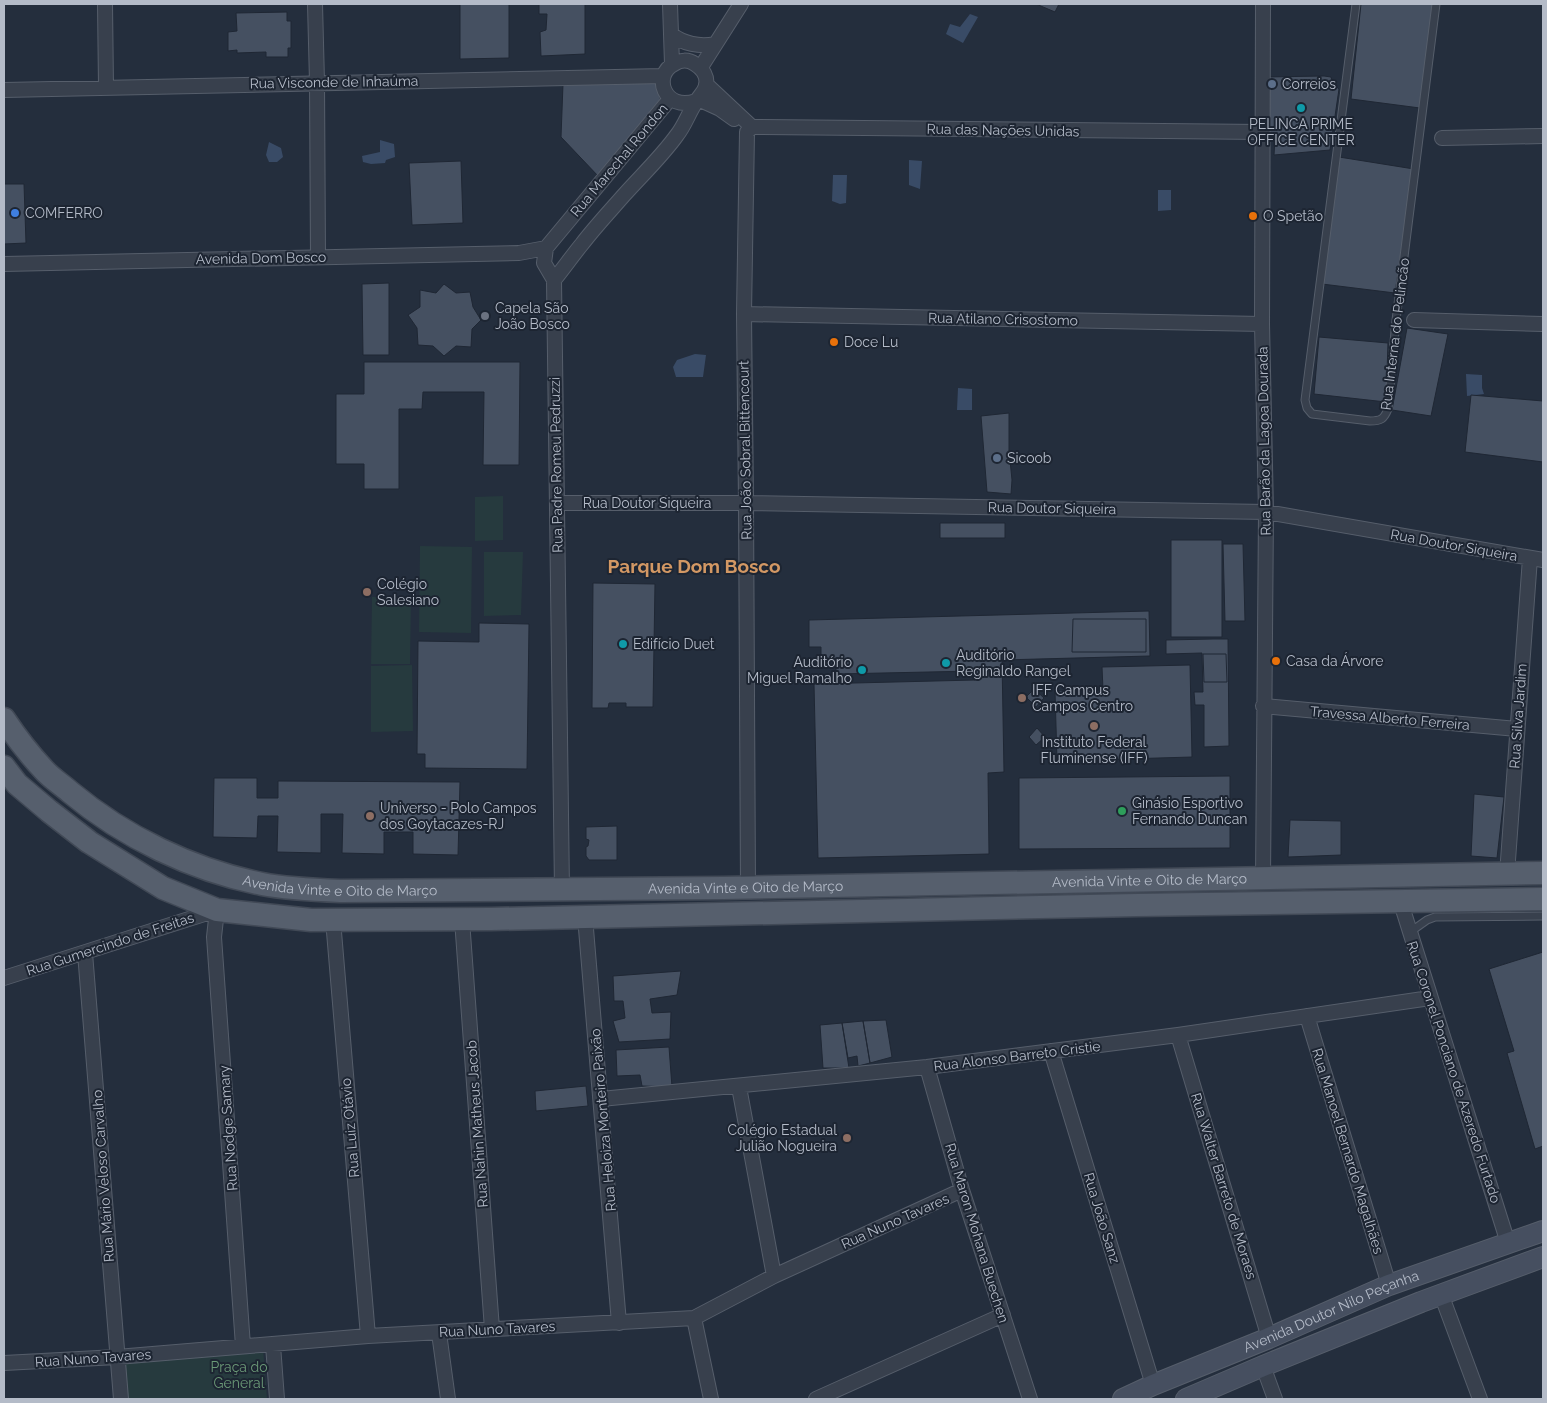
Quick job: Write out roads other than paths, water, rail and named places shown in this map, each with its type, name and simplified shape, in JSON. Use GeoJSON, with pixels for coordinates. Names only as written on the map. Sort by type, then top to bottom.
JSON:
{"type":"FeatureCollection","features":[{"type":"Feature","properties":{"kind":"main road","name":"Avenida Vinte e Oito de Março"},"geometry":{"type":"LineString","coordinates":[[4,719],[19,741],[45,771],[110,823],[144,842],[217,874],[301,890],[748,888],[1543,873]]}},
{"type":"Feature","properties":{"kind":"main road","name":"Avenida Vinte e Oito de Março"},"geometry":{"type":"LineString","coordinates":[[4,767],[36,801],[89,842],[163,888],[217,910],[311,920],[462,920],[1400,900],[1543,900]]}},
{"type":"Feature","properties":{"kind":"main road"},"geometry":{"type":"LineString","coordinates":[[1137,905],[1171,897],[1248,894],[1260,889],[1263,879]]}},
{"type":"Feature","properties":{"kind":"main road"},"geometry":{"type":"LineString","coordinates":[[585,917],[585,901],[594,896],[714,895],[723,888]]}},
{"type":"Feature","properties":{"kind":"main road"},"geometry":{"type":"LineString","coordinates":[[431,920],[449,911],[554,907],[562,898],[562,890]]}},
{"type":"Feature","properties":{"kind":"main road","name":"Avenida Doutor Nilo Peçanha"},"geometry":{"type":"LineString","coordinates":[[1123,1399],[1389,1285],[1543,1231]]}},
{"type":"Feature","properties":{"kind":"main road"},"geometry":{"type":"LineString","coordinates":[[1441,1294],[1501,1261],[1507,1254],[1508,1242]]}},
{"type":"Feature","properties":{"kind":"main road","name":"Avenida Doutor Nilo Peçanha"},"geometry":{"type":"LineString","coordinates":[[1193,1396],[1441,1294],[1543,1257]]}},
{"type":"Feature","properties":{"kind":"main road"},"geometry":{"type":"LineString","coordinates":[[1193,1396],[1195,1378],[1198,1373],[1247,1352],[1269,1338]]}},
{"type":"Feature","properties":{"kind":"street"},"geometry":{"type":"LineString","coordinates":[[105,4],[106,87]]}},
{"type":"Feature","properties":{"kind":"street"},"geometry":{"type":"LineString","coordinates":[[315,4],[318,257]]}},
{"type":"Feature","properties":{"kind":"street"},"geometry":{"type":"LineString","coordinates":[[670,4],[672,64]]}},
{"type":"Feature","properties":{"kind":"street"},"geometry":{"type":"LineString","coordinates":[[701,67],[741,4]]}},
{"type":"Feature","properties":{"kind":"street","name":"Rua Barão da Lagoa Dourada"},"geometry":{"type":"LineString","coordinates":[[1263,4],[1262,324],[1266,512],[1263,879]]}},
{"type":"Feature","properties":{"kind":"street"},"geometry":{"type":"LineString","coordinates":[[671,34],[680,40],[694,45],[715,44]]}},
{"type":"Feature","properties":{"kind":"street"},"geometry":{"type":"LineString","coordinates":[[546,248],[544,263],[554,280],[583,242],[678,135],[701,94],[705,75],[701,67],[692,62],[682,60],[672,64],[663,76]]}},
{"type":"Feature","properties":{"kind":"street","name":"Rua Visconde de Inhaúma"},"geometry":{"type":"LineString","coordinates":[[4,90],[663,76]]}},
{"type":"Feature","properties":{"kind":"street","name":"Rua Marechal Rondon"},"geometry":{"type":"LineString","coordinates":[[546,248],[670,99],[663,88],[663,76]]}},
{"type":"Feature","properties":{"kind":"street"},"geometry":{"type":"LineString","coordinates":[[670,99],[678,103],[687,104],[701,94]]}},
{"type":"Feature","properties":{"kind":"street"},"geometry":{"type":"LineString","coordinates":[[701,94],[750,129]]}},
{"type":"Feature","properties":{"kind":"street","name":"Rua das Nações Unidas"},"geometry":{"type":"LineString","coordinates":[[750,129],[1262,132]]}},
{"type":"Feature","properties":{"kind":"street","name":"Rua João Sobral Bittencourt"},"geometry":{"type":"LineString","coordinates":[[748,888],[744,314],[750,129]]}},
{"type":"Feature","properties":{"kind":"street"},"geometry":{"type":"LineString","coordinates":[[1442,138],[1543,136]]}},
{"type":"Feature","properties":{"kind":"street","name":"Avenida Dom Bosco"},"geometry":{"type":"LineString","coordinates":[[4,264],[519,253],[546,248]]}},
{"type":"Feature","properties":{"kind":"street","name":"Avenida Dom Bosco"},"geometry":{"type":"LineString","coordinates":[[519,253],[544,263]]}},
{"type":"Feature","properties":{"kind":"street","name":"Rua Padre Romeu Pedruzzi"},"geometry":{"type":"LineString","coordinates":[[554,280],[562,890]]}},
{"type":"Feature","properties":{"kind":"street","name":"Rua Atilano Crisostomo"},"geometry":{"type":"LineString","coordinates":[[744,314],[1262,324]]}},
{"type":"Feature","properties":{"kind":"street"},"geometry":{"type":"LineString","coordinates":[[1414,320],[1543,324]]}},
{"type":"Feature","properties":{"kind":"street","name":"Rua Doutor Siqueira"},"geometry":{"type":"LineString","coordinates":[[557,503],[746,503],[1266,512],[1537,559]]}},
{"type":"Feature","properties":{"kind":"street","name":"Rua Silva Jardim"},"geometry":{"type":"LineString","coordinates":[[1508,874],[1517,729],[1537,559]]}},
{"type":"Feature","properties":{"kind":"street","name":"Travessa Alberto Ferreira"},"geometry":{"type":"LineString","coordinates":[[1263,706],[1517,729]]}},
{"type":"Feature","properties":{"kind":"street","name":"Rua Coronel Ponciano de Azeredo Furtado"},"geometry":{"type":"LineString","coordinates":[[1400,900],[1508,1242]]}},
{"type":"Feature","properties":{"kind":"street","name":"Rua Gumercindo de Freitas"},"geometry":{"type":"LineString","coordinates":[[4,978],[217,910]]}},
{"type":"Feature","properties":{"kind":"street","name":"Rua Nodge Samary"},"geometry":{"type":"LineString","coordinates":[[217,910],[214,937],[243,1346]]}},
{"type":"Feature","properties":{"kind":"street","name":"Rua Heloiza Monteiro Paixão"},"geometry":{"type":"LineString","coordinates":[[585,917],[620,1323]]}},
{"type":"Feature","properties":{"kind":"street","name":"Rua Luiz Otávio"},"geometry":{"type":"LineString","coordinates":[[333,920],[368,1336]]}},
{"type":"Feature","properties":{"kind":"street","name":"Rua Nahin Matheus Jacob"},"geometry":{"type":"LineString","coordinates":[[462,920],[492,1329]]}},
{"type":"Feature","properties":{"kind":"street","name":"Rua Mário Veloso Carvalho"},"geometry":{"type":"LineString","coordinates":[[85,953],[121,1399]]}},
{"type":"Feature","properties":{"kind":"street","name":"Rua Alonso Barreto Cristie"},"geometry":{"type":"LineString","coordinates":[[602,1099],[926,1067],[1178,1035],[1430,998]]}},
{"type":"Feature","properties":{"kind":"street","name":"Rua Manoel Bernardo Magalhães"},"geometry":{"type":"LineString","coordinates":[[1307,1016],[1389,1285]]}},
{"type":"Feature","properties":{"kind":"street","name":"Rua Walter Barreto de Moraes"},"geometry":{"type":"LineString","coordinates":[[1178,1035],[1269,1338]]}},
{"type":"Feature","properties":{"kind":"street","name":"Rua João Sanz"},"geometry":{"type":"LineString","coordinates":[[1051,1051],[1153,1385]]}},
{"type":"Feature","properties":{"kind":"street","name":"Rua Maron Mohana Buechen"},"geometry":{"type":"LineString","coordinates":[[926,1067],[962,1190],[1030,1399]]}},
{"type":"Feature","properties":{"kind":"street"},"geometry":{"type":"LineString","coordinates":[[739,1086],[774,1276]]}},
{"type":"Feature","properties":{"kind":"street","name":"Rua Nuno Tavares"},"geometry":{"type":"LineString","coordinates":[[4,1363],[273,1345],[368,1336],[694,1318],[774,1276],[962,1190]]}},
{"type":"Feature","properties":{"kind":"street"},"geometry":{"type":"LineString","coordinates":[[1441,1294],[1480,1399]]}},
{"type":"Feature","properties":{"kind":"street"},"geometry":{"type":"LineString","coordinates":[[816,1399],[1003,1315]]}},
{"type":"Feature","properties":{"kind":"street"},"geometry":{"type":"LineString","coordinates":[[694,1318],[711,1399]]}},
{"type":"Feature","properties":{"kind":"street"},"geometry":{"type":"LineString","coordinates":[[439,1333],[448,1399]]}},
{"type":"Feature","properties":{"kind":"street"},"geometry":{"type":"LineString","coordinates":[[273,1345],[277,1399]]}},
{"type":"Feature","properties":{"kind":"street"},"geometry":{"type":"LineString","coordinates":[[1263,1366],[1275,1399]]}},
{"type":"Feature","properties":{"kind":"lane","name":"Rua Interna do Pelincão"},"geometry":{"type":"LineString","coordinates":[[1356,4],[1305,400],[1307,408],[1312,414],[1370,421],[1379,421],[1384,418],[1388,409],[1396,320],[1436,4]]}},
{"type":"Feature","properties":{"kind":"lane"},"geometry":{"type":"LineString","coordinates":[[1409,932],[1435,917],[1543,916]]}},
{"type":"Feature","properties":{"kind":"water"},"geometry":{"type":"Polygon","coordinates":[[[970,14],[978,17],[963,43],[946,34],[950,24],[960,27],[970,14]]]}},
{"type":"Feature","properties":{"kind":"water"},"geometry":{"type":"Polygon","coordinates":[[[380,140],[394,144],[395,157],[386,160],[385,163],[371,164],[363,162],[362,156],[380,152],[380,140]]]}},
{"type":"Feature","properties":{"kind":"water"},"geometry":{"type":"Polygon","coordinates":[[[269,142],[281,148],[283,157],[277,162],[269,162],[266,155],[269,142]]]}},
{"type":"Feature","properties":{"kind":"water"},"geometry":{"type":"Polygon","coordinates":[[[909,160],[922,161],[920,189],[909,185],[909,160]]]}},
{"type":"Feature","properties":{"kind":"water"},"geometry":{"type":"Polygon","coordinates":[[[833,175],[847,175],[846,203],[840,204],[832,201],[833,175]]]}},
{"type":"Feature","properties":{"kind":"water"},"geometry":{"type":"Polygon","coordinates":[[[1158,190],[1171,190],[1171,210],[1158,211],[1158,190]]]}},
{"type":"Feature","properties":{"kind":"water"},"geometry":{"type":"Polygon","coordinates":[[[695,354],[706,355],[703,377],[676,377],[673,367],[677,360],[695,354]]]}},
{"type":"Feature","properties":{"kind":"water"},"geometry":{"type":"Polygon","coordinates":[[[1466,374],[1482,375],[1484,394],[1467,396],[1466,374]]]}},
{"type":"Feature","properties":{"kind":"water"},"geometry":{"type":"Polygon","coordinates":[[[958,388],[972,389],[972,410],[957,410],[958,388]]]}},
{"type":"Feature","properties":{"kind":"place","name":"Correios"},"geometry":{"type":"Point","coordinates":[1272,84]}},
{"type":"Feature","properties":{"kind":"place","name":"PELINCA PRIME OFFICE CENTER"},"geometry":{"type":"Point","coordinates":[1301,108]}},
{"type":"Feature","properties":{"kind":"place","name":"COMFERRO"},"geometry":{"type":"Point","coordinates":[15,213]}},
{"type":"Feature","properties":{"kind":"place","name":"O Spetão"},"geometry":{"type":"Point","coordinates":[1253,216]}},
{"type":"Feature","properties":{"kind":"place","name":"Capela São João Bosco"},"geometry":{"type":"Point","coordinates":[485,316]}},
{"type":"Feature","properties":{"kind":"place","name":"Doce Lu"},"geometry":{"type":"Point","coordinates":[834,342]}},
{"type":"Feature","properties":{"kind":"place","name":"Sicoob"},"geometry":{"type":"Point","coordinates":[997,458]}},
{"type":"Feature","properties":{"kind":"place","name":"Colégio Salesiano"},"geometry":{"type":"Point","coordinates":[367,592]}},
{"type":"Feature","properties":{"kind":"place","name":"Edifício Duet"},"geometry":{"type":"Point","coordinates":[623,644]}},
{"type":"Feature","properties":{"kind":"place","name":"Casa da Árvore"},"geometry":{"type":"Point","coordinates":[1276,661]}},
{"type":"Feature","properties":{"kind":"place","name":"Auditório Reginaldo Rangel"},"geometry":{"type":"Point","coordinates":[946,663]}},
{"type":"Feature","properties":{"kind":"place","name":"Auditório Miguel Ramalho"},"geometry":{"type":"Point","coordinates":[862,670]}},
{"type":"Feature","properties":{"kind":"place","name":"IFF Campus Campos Centro"},"geometry":{"type":"Point","coordinates":[1022,698]}},
{"type":"Feature","properties":{"kind":"place","name":"Instituto Federal Fluminense (IFF)"},"geometry":{"type":"Point","coordinates":[1094,726]}},
{"type":"Feature","properties":{"kind":"place","name":"Ginásio Esportivo Fernando Duncan"},"geometry":{"type":"Point","coordinates":[1122,811]}},
{"type":"Feature","properties":{"kind":"place","name":"Universo - Polo Campos dos Goytacazes-RJ"},"geometry":{"type":"Point","coordinates":[370,816]}},
{"type":"Feature","properties":{"kind":"place","name":"Colégio Estadual Julião Nogueira"},"geometry":{"type":"Point","coordinates":[847,1138]}},
{"type":"Feature","properties":{"kind":"district","name":"Parque Dom Bosco"},"geometry":{"type":"Point","coordinates":[694,566]}},
{"type":"Feature","properties":{"kind":"park label","name":"Praça do General"},"geometry":{"type":"Point","coordinates":[239,1375]}}]}
